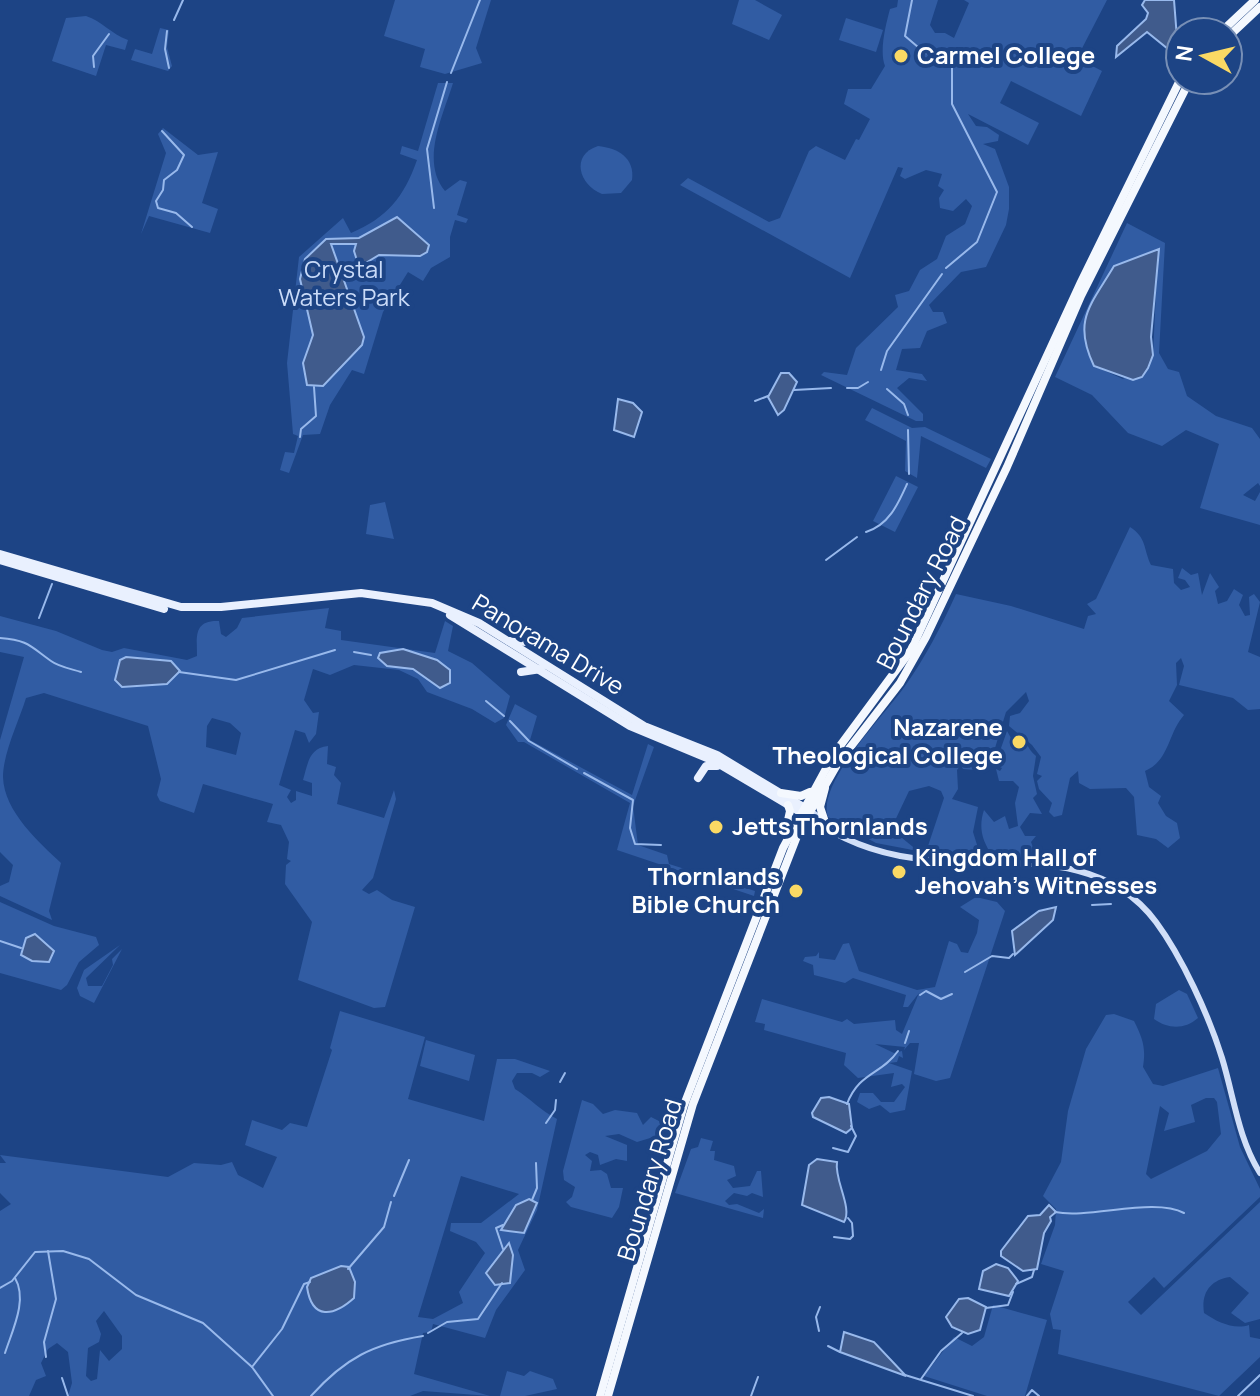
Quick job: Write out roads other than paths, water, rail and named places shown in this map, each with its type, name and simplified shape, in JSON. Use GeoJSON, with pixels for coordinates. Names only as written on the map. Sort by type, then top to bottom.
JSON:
{"type":"FeatureCollection","features":[{"type":"Feature","properties":{"kind":"highway"},"geometry":{"type":"LineString","coordinates":[[1238,16],[1255,0]]}},
{"type":"Feature","properties":{"kind":"highway"},"geometry":{"type":"LineString","coordinates":[[1244,22],[1260,7]]}},
{"type":"Feature","properties":{"kind":"highway","name":"Boundary Road"},"geometry":{"type":"LineString","coordinates":[[600,1396],[684,1105],[799,831],[810,792],[834,754],[902,671],[1081,282],[1172,96]]}},
{"type":"Feature","properties":{"kind":"highway","name":"Boundary Road"},"geometry":{"type":"LineString","coordinates":[[608,1396],[686,1126],[764,909],[773,872],[805,812],[902,671],[1007,467],[1081,296],[1182,96]]}},
{"type":"Feature","properties":{"kind":"highway"},"geometry":{"type":"LineString","coordinates":[[825,822],[820,807],[827,779]]}},
{"type":"Feature","properties":{"kind":"highway"},"geometry":{"type":"LineString","coordinates":[[781,793],[801,796],[810,792]]}},
{"type":"Feature","properties":{"kind":"highway"},"geometry":{"type":"LineString","coordinates":[[773,872],[788,823],[788,805]]}},
{"type":"Feature","properties":{"kind":"highway"},"geometry":{"type":"LineString","coordinates":[[799,831],[808,828],[830,832]]}},
{"type":"Feature","properties":{"kind":"main road"},"geometry":{"type":"LineString","coordinates":[[0,554],[147,602]]}},
{"type":"Feature","properties":{"kind":"main road"},"geometry":{"type":"LineString","coordinates":[[0,560],[147,602]]}},
{"type":"Feature","properties":{"kind":"main road","name":"Panorama Drive"},"geometry":{"type":"LineString","coordinates":[[147,602],[193,608],[361,593],[394,595],[457,612],[644,726],[717,755],[781,793],[805,812]]}},
{"type":"Feature","properties":{"kind":"main road","name":"Panorama Drive"},"geometry":{"type":"LineString","coordinates":[[147,602],[200,614],[362,598],[404,601],[456,617],[630,726],[730,769],[805,812]]}},
{"type":"Feature","properties":{"kind":"main road"},"geometry":{"type":"LineString","coordinates":[[505,640],[527,642]]}},
{"type":"Feature","properties":{"kind":"main road"},"geometry":{"type":"LineString","coordinates":[[521,672],[542,669]]}},
{"type":"Feature","properties":{"kind":"main road"},"geometry":{"type":"LineString","coordinates":[[693,752],[698,778],[706,766],[730,769]]}},
{"type":"Feature","properties":{"kind":"main road"},"geometry":{"type":"LineString","coordinates":[[805,812],[860,844]]}},
{"type":"Feature","properties":{"kind":"main road"},"geometry":{"type":"LineString","coordinates":[[805,812],[830,832],[915,859],[1078,869],[1108,880],[1136,900],[1172,946],[1210,1026],[1243,1141],[1260,1173]]}},
{"type":"Feature","properties":{"kind":"waterway"},"geometry":{"type":"LineString","coordinates":[[174,20],[183,0]]}},
{"type":"Feature","properties":{"kind":"waterway"},"geometry":{"type":"LineString","coordinates":[[451,73],[480,0]]}},
{"type":"Feature","properties":{"kind":"waterway"},"geometry":{"type":"LineString","coordinates":[[912,0],[905,36],[925,53],[952,55],[952,104],[997,192],[977,242],[946,268]]}},
{"type":"Feature","properties":{"kind":"waterway"},"geometry":{"type":"LineString","coordinates":[[167,31],[165,49],[169,68]]}},
{"type":"Feature","properties":{"kind":"waterway"},"geometry":{"type":"LineString","coordinates":[[94,67],[93,56],[109,34]]}},
{"type":"Feature","properties":{"kind":"waterway"},"geometry":{"type":"LineString","coordinates":[[434,208],[427,149],[447,82]]}},
{"type":"Feature","properties":{"kind":"waterway"},"geometry":{"type":"LineString","coordinates":[[162,131],[184,155],[177,170],[164,180],[163,190],[156,201],[158,208],[176,213],[192,227]]}},
{"type":"Feature","properties":{"kind":"waterway"},"geometry":{"type":"LineString","coordinates":[[881,370],[887,351],[942,274]]}},
{"type":"Feature","properties":{"kind":"waterway"},"geometry":{"type":"LineString","coordinates":[[847,388],[858,388],[868,382]]}},
{"type":"Feature","properties":{"kind":"waterway"},"geometry":{"type":"LineString","coordinates":[[300,437],[301,429],[316,416],[314,387]]}},
{"type":"Feature","properties":{"kind":"waterway"},"geometry":{"type":"LineString","coordinates":[[794,390],[831,388]]}},
{"type":"Feature","properties":{"kind":"waterway"},"geometry":{"type":"LineString","coordinates":[[887,389],[904,404],[908,415]]}},
{"type":"Feature","properties":{"kind":"waterway"},"geometry":{"type":"LineString","coordinates":[[755,401],[768,396]]}},
{"type":"Feature","properties":{"kind":"waterway"},"geometry":{"type":"LineString","coordinates":[[908,430],[909,474]]}},
{"type":"Feature","properties":{"kind":"waterway"},"geometry":{"type":"LineString","coordinates":[[866,532],[887,519],[907,484]]}},
{"type":"Feature","properties":{"kind":"waterway"},"geometry":{"type":"LineString","coordinates":[[826,560],[857,537]]}},
{"type":"Feature","properties":{"kind":"waterway"},"geometry":{"type":"LineString","coordinates":[[39,618],[52,584]]}},
{"type":"Feature","properties":{"kind":"waterway"},"geometry":{"type":"LineString","coordinates":[[0,638],[23,642],[54,663],[81,672]]}},
{"type":"Feature","properties":{"kind":"waterway"},"geometry":{"type":"LineString","coordinates":[[179,672],[236,680],[335,650]]}},
{"type":"Feature","properties":{"kind":"waterway"},"geometry":{"type":"LineString","coordinates":[[354,652],[371,655]]}},
{"type":"Feature","properties":{"kind":"waterway"},"geometry":{"type":"LineString","coordinates":[[486,701],[504,716]]}},
{"type":"Feature","properties":{"kind":"waterway"},"geometry":{"type":"LineString","coordinates":[[510,721],[529,741],[577,769]]}},
{"type":"Feature","properties":{"kind":"waterway"},"geometry":{"type":"LineString","coordinates":[[584,773],[633,800],[630,828],[635,844],[661,845]]}},
{"type":"Feature","properties":{"kind":"waterway"},"geometry":{"type":"LineString","coordinates":[[1092,905],[1111,904]]}},
{"type":"Feature","properties":{"kind":"waterway"},"geometry":{"type":"LineString","coordinates":[[0,941],[21,948]]}},
{"type":"Feature","properties":{"kind":"waterway"},"geometry":{"type":"LineString","coordinates":[[965,972],[992,956],[1009,958],[1013,954]]}},
{"type":"Feature","properties":{"kind":"waterway"},"geometry":{"type":"LineString","coordinates":[[920,995],[926,991],[941,999],[952,994]]}},
{"type":"Feature","properties":{"kind":"waterway"},"geometry":{"type":"LineString","coordinates":[[905,1043],[909,1031]]}},
{"type":"Feature","properties":{"kind":"waterway"},"geometry":{"type":"LineString","coordinates":[[847,1104],[864,1079],[885,1065],[898,1051]]}},
{"type":"Feature","properties":{"kind":"waterway"},"geometry":{"type":"LineString","coordinates":[[560,1082],[565,1073]]}},
{"type":"Feature","properties":{"kind":"waterway"},"geometry":{"type":"LineString","coordinates":[[546,1123],[555,1110],[556,1100]]}},
{"type":"Feature","properties":{"kind":"waterway"},"geometry":{"type":"LineString","coordinates":[[833,1148],[848,1152],[856,1136],[851,1126]]}},
{"type":"Feature","properties":{"kind":"waterway"},"geometry":{"type":"LineString","coordinates":[[394,1196],[409,1160]]}},
{"type":"Feature","properties":{"kind":"waterway"},"geometry":{"type":"LineString","coordinates":[[532,1200],[537,1188],[536,1163]]}},
{"type":"Feature","properties":{"kind":"waterway"},"geometry":{"type":"LineString","coordinates":[[348,1269],[384,1227],[391,1202]]}},
{"type":"Feature","properties":{"kind":"waterway"},"geometry":{"type":"LineString","coordinates":[[1055,1212],[1086,1213],[1156,1207],[1184,1213]]}},
{"type":"Feature","properties":{"kind":"waterway"},"geometry":{"type":"LineString","coordinates":[[834,1237],[850,1239],[853,1236],[852,1223],[848,1218]]}},
{"type":"Feature","properties":{"kind":"waterway"},"geometry":{"type":"LineString","coordinates":[[503,1225],[496,1228],[503,1249]]}},
{"type":"Feature","properties":{"kind":"waterway"},"geometry":{"type":"LineString","coordinates":[[46,1357],[44,1342],[56,1299],[48,1251]]}},
{"type":"Feature","properties":{"kind":"waterway"},"geometry":{"type":"LineString","coordinates":[[0,1288],[12,1281],[35,1252],[63,1251],[89,1259],[136,1295],[203,1323],[252,1367],[273,1396]]}},
{"type":"Feature","properties":{"kind":"waterway"},"geometry":{"type":"LineString","coordinates":[[1016,1284],[1032,1277],[1034,1270]]}},
{"type":"Feature","properties":{"kind":"waterway"},"geometry":{"type":"LineString","coordinates":[[5,1353],[19,1306],[19,1287],[15,1278]]}},
{"type":"Feature","properties":{"kind":"waterway"},"geometry":{"type":"LineString","coordinates":[[252,1367],[282,1329],[304,1284],[310,1282]]}},
{"type":"Feature","properties":{"kind":"waterway"},"geometry":{"type":"LineString","coordinates":[[428,1333],[447,1322],[478,1319],[502,1283]]}},
{"type":"Feature","properties":{"kind":"waterway"},"geometry":{"type":"LineString","coordinates":[[986,1308],[1008,1305],[1013,1292]]}},
{"type":"Feature","properties":{"kind":"waterway"},"geometry":{"type":"LineString","coordinates":[[819,1331],[816,1317],[820,1307]]}},
{"type":"Feature","properties":{"kind":"waterway"},"geometry":{"type":"LineString","coordinates":[[921,1379],[941,1351],[962,1333]]}},
{"type":"Feature","properties":{"kind":"waterway"},"geometry":{"type":"LineString","coordinates":[[311,1396],[348,1362],[361,1355],[389,1343],[423,1336]]}},
{"type":"Feature","properties":{"kind":"waterway"},"geometry":{"type":"LineString","coordinates":[[828,1346],[840,1352]]}},
{"type":"Feature","properties":{"kind":"waterway"},"geometry":{"type":"LineString","coordinates":[[905,1375],[973,1396]]}},
{"type":"Feature","properties":{"kind":"waterway"},"geometry":{"type":"LineString","coordinates":[[1238,1396],[1260,1375]]}},
{"type":"Feature","properties":{"kind":"waterway"},"geometry":{"type":"LineString","coordinates":[[751,1396],[758,1377]]}},
{"type":"Feature","properties":{"kind":"waterway"},"geometry":{"type":"LineString","coordinates":[[62,1378],[68,1396]]}},
{"type":"Feature","properties":{"kind":"waterway"},"geometry":{"type":"LineString","coordinates":[[1027,1396],[1032,1390],[1039,1396]]}},
{"type":"Feature","properties":{"kind":"place","name":"Carmel College"},"geometry":{"type":"Point","coordinates":[901,56]}},
{"type":"Feature","properties":{"kind":"place","name":"Nazarene Theological College"},"geometry":{"type":"Point","coordinates":[1019,742]}},
{"type":"Feature","properties":{"kind":"place","name":"Jetts Thornlands"},"geometry":{"type":"Point","coordinates":[716,827]}},
{"type":"Feature","properties":{"kind":"place","name":"Kingdom Hall of Jehovah's Witnesses"},"geometry":{"type":"Point","coordinates":[899,872]}},
{"type":"Feature","properties":{"kind":"place","name":"Thornlands Bible Church"},"geometry":{"type":"Point","coordinates":[796,891]}},
{"type":"Feature","properties":{"kind":"park label","name":"Crystal Waters Park"},"geometry":{"type":"Point","coordinates":[344,284]}}]}
